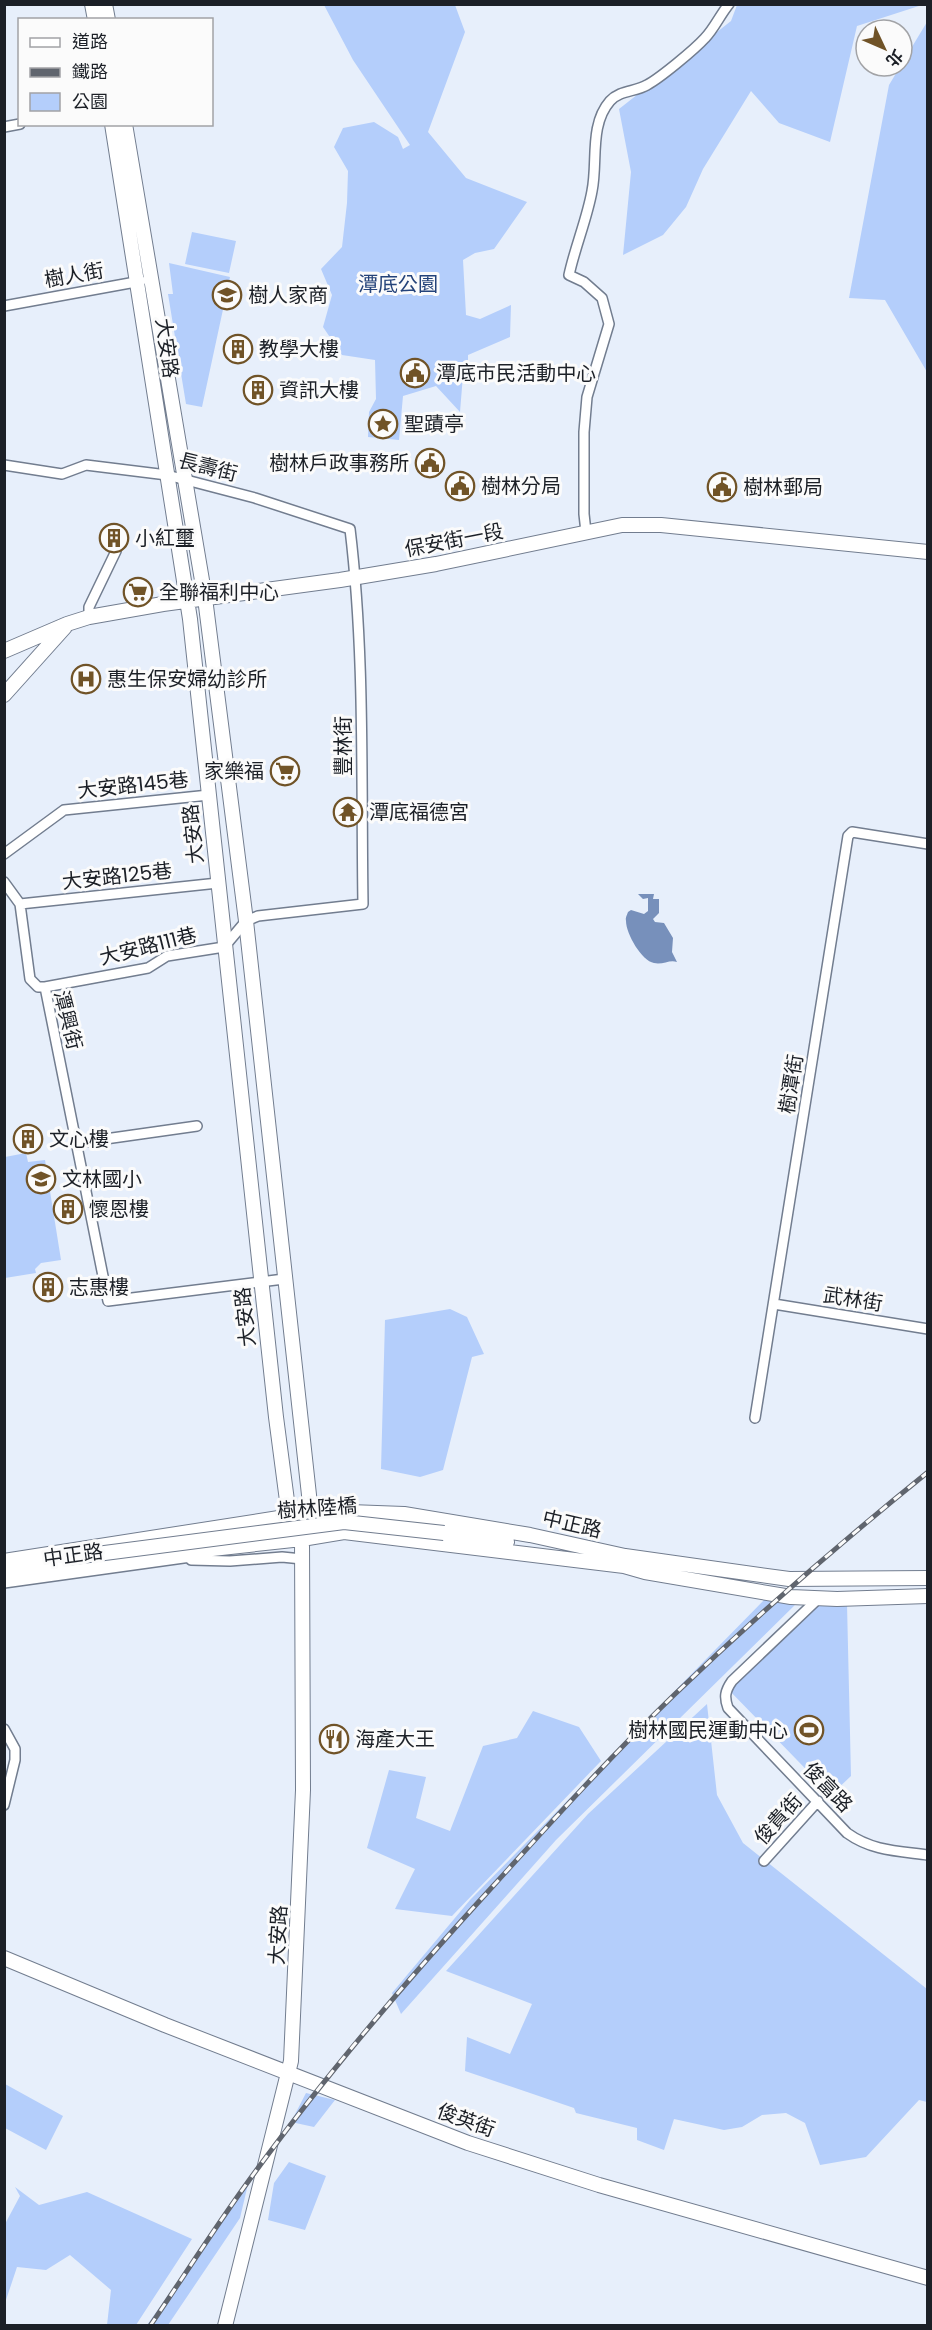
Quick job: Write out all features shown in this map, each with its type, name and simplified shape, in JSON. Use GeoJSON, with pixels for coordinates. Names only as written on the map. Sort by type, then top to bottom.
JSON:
{"type":"FeatureCollection","features":[{"type":"Feature","properties":{"kind":"street"},"geometry":{"type":"LineString","coordinates":[[586,532],[584,432],[587,397],[609,324],[602,298],[584,282],[569,275],[593,189],[595,143],[604,109],[618,94],[647,85],[690,52],[705,38],[729,4]]}},
{"type":"Feature","properties":{"kind":"street","name":"大安路"},"geometry":{"type":"LineString","coordinates":[[112,126],[185,479],[205,598],[246,921],[311,1513],[302,1539],[302,1832],[291,2061],[225,2325]]}},
{"type":"Feature","properties":{"kind":"street","name":"大安路"},"geometry":{"type":"LineString","coordinates":[[125,126],[167,475],[187,601],[261,1282],[290,1516],[302,1539]]}},
{"type":"Feature","properties":{"kind":"street","name":"樹人街"},"geometry":{"type":"LineString","coordinates":[[4,306],[144,281]]}},
{"type":"Feature","properties":{"kind":"street","name":"長壽街"},"geometry":{"type":"LineString","coordinates":[[4,465],[62,474],[86,465],[167,475],[255,498],[350,529],[356,578]]}},
{"type":"Feature","properties":{"kind":"street","name":"保安街一段"},"geometry":{"type":"LineString","coordinates":[[4,651],[89,617],[205,598],[356,578],[484,556],[622,525],[661,525],[922,552]]}},
{"type":"Feature","properties":{"kind":"street"},"geometry":{"type":"LineString","coordinates":[[89,617],[89,607],[116,551]]}},
{"type":"Feature","properties":{"kind":"street","name":"豐林街"},"geometry":{"type":"LineString","coordinates":[[246,921],[258,916],[363,904],[361,655],[356,578]]}},
{"type":"Feature","properties":{"kind":"street"},"geometry":{"type":"LineString","coordinates":[[4,695],[67,624]]}},
{"type":"Feature","properties":{"kind":"street","name":"大安路145巷"},"geometry":{"type":"LineString","coordinates":[[4,855],[64,810],[209,795]]}},
{"type":"Feature","properties":{"kind":"street","name":"樹潭街"},"geometry":{"type":"LineString","coordinates":[[755,1418],[848,836],[852,832],[927,844]]}},
{"type":"Feature","properties":{"kind":"street","name":"潭興街"},"geometry":{"type":"LineString","coordinates":[[4,882],[20,904],[30,980],[38,987],[45,987],[108,1301],[261,1282]]}},
{"type":"Feature","properties":{"kind":"street","name":"大安路125巷"},"geometry":{"type":"LineString","coordinates":[[20,904],[218,883]]}},
{"type":"Feature","properties":{"kind":"street"},"geometry":{"type":"LineString","coordinates":[[224,947],[246,921]]}},
{"type":"Feature","properties":{"kind":"street","name":"大安路111巷"},"geometry":{"type":"LineString","coordinates":[[45,987],[148,968],[167,956],[224,947]]}},
{"type":"Feature","properties":{"kind":"street"},"geometry":{"type":"LineString","coordinates":[[77,1143],[197,1126]]}},
{"type":"Feature","properties":{"kind":"street"},"geometry":{"type":"LineString","coordinates":[[261,1282],[284,1279]]}},
{"type":"Feature","properties":{"kind":"street","name":"武林街"},"geometry":{"type":"LineString","coordinates":[[774,1304],[927,1329]]}},
{"type":"Feature","properties":{"kind":"street","name":"中正路"},"geometry":{"type":"LineString","coordinates":[[210,1527],[323,1511],[404,1514],[530,1535],[625,1561],[645,1572],[775,1595],[837,1599],[927,1596]]}},
{"type":"Feature","properties":{"kind":"street","name":"樹林陸橋"},"geometry":{"type":"LineString","coordinates":[[23,1564],[344,1522],[444,1533],[625,1561]]}},
{"type":"Feature","properties":{"kind":"street","name":"樹林陸橋"},"geometry":{"type":"LineString","coordinates":[[4,1572],[23,1564],[210,1527]]}},
{"type":"Feature","properties":{"kind":"street","name":"中正路"},"geometry":{"type":"LineString","coordinates":[[244,1545],[344,1532],[789,1579],[927,1578]]}},
{"type":"Feature","properties":{"kind":"street"},"geometry":{"type":"LineString","coordinates":[[182,1560],[244,1545]]}},
{"type":"Feature","properties":{"kind":"street","name":"樹林陸橋"},"geometry":{"type":"LineString","coordinates":[[4,1561],[23,1564],[244,1545]]}},
{"type":"Feature","properties":{"kind":"street"},"geometry":{"type":"LineString","coordinates":[[182,1560],[230,1561],[282,1557],[302,1559]]}},
{"type":"Feature","properties":{"kind":"street","name":"中正路"},"geometry":{"type":"LineString","coordinates":[[4,1583],[182,1560]]}},
{"type":"Feature","properties":{"kind":"street"},"geometry":{"type":"LineString","coordinates":[[837,1599],[838,1579]]}},
{"type":"Feature","properties":{"kind":"street","name":"俊富路"},"geometry":{"type":"LineString","coordinates":[[819,1598],[732,1681],[726,1690],[725,1700],[728,1708],[848,1833],[861,1843],[874,1848],[927,1855]]}},
{"type":"Feature","properties":{"kind":"street"},"geometry":{"type":"LineString","coordinates":[[4,1729],[15,1749],[15,1760],[4,1805]]}},
{"type":"Feature","properties":{"kind":"street","name":"俊貴街"},"geometry":{"type":"LineString","coordinates":[[764,1861],[818,1802]]}},
{"type":"Feature","properties":{"kind":"street","name":"俊英街"},"geometry":{"type":"LineString","coordinates":[[4,1958],[165,2025],[468,2143],[524,2162],[927,2278]]}},
{"type":"Feature","properties":{"kind":"green space","name":"潭底公園"},"geometry":{"type":"Polygon","coordinates":[[[324,5],[455,5],[465,32],[428,132],[466,178],[527,202],[494,249],[475,253],[463,260],[466,315],[480,319],[511,305],[510,337],[468,355],[468,367],[463,375],[460,412],[436,386],[403,396],[399,440],[368,437],[369,412],[376,399],[375,360],[342,355],[323,327],[332,295],[321,269],[342,247],[348,171],[334,147],[343,128],[374,122],[398,137],[403,149],[410,145],[353,60],[324,5]]]}},
{"type":"Feature","properties":{"kind":"green space"},"geometry":{"type":"Polygon","coordinates":[[[737,5],[922,5],[882,18],[854,18],[854,39],[830,142],[779,123],[751,91],[703,169],[686,207],[663,235],[623,255],[631,172],[619,109],[731,21],[737,5]]]}},
{"type":"Feature","properties":{"kind":"green space"},"geometry":{"type":"Polygon","coordinates":[[[927,22],[927,372],[885,300],[849,298],[889,85],[893,78],[914,78],[914,44],[927,22]]]}},
{"type":"Feature","properties":{"kind":"green space"},"geometry":{"type":"Polygon","coordinates":[[[192,232],[236,241],[229,273],[185,264],[192,232]]]}},
{"type":"Feature","properties":{"kind":"green space"},"geometry":{"type":"Polygon","coordinates":[[[169,263],[230,277],[202,407],[186,404],[168,294],[173,294],[169,263]]]}},
{"type":"Feature","properties":{"kind":"green space"},"geometry":{"type":"Polygon","coordinates":[[[26,1153],[28,1162],[45,1160],[61,1260],[41,1263],[35,1269],[36,1273],[5,1278],[5,1157],[26,1153]]]}},
{"type":"Feature","properties":{"kind":"green space"},"geometry":{"type":"Polygon","coordinates":[[[450,1309],[467,1317],[484,1354],[472,1357],[443,1470],[420,1477],[381,1469],[385,1320],[450,1309]]]}},
{"type":"Feature","properties":{"kind":"green space"},"geometry":{"type":"Polygon","coordinates":[[[764,1600],[800,1600],[556,1840],[401,2014],[392,1993],[470,1900],[764,1600]]]}},
{"type":"Feature","properties":{"kind":"green space","name":"樹林國民運動中心"},"geometry":{"type":"Polygon","coordinates":[[[811,1603],[847,1604],[851,1776],[831,1795],[724,1685],[811,1603]]]}},
{"type":"Feature","properties":{"kind":"green space"},"geometry":{"type":"Polygon","coordinates":[[[707,1704],[717,1795],[743,1843],[927,1989],[927,2102],[919,2100],[866,2157],[820,2165],[805,2123],[786,2113],[762,2115],[742,2127],[724,2130],[674,2119],[664,2150],[637,2140],[637,2128],[576,2113],[574,2108],[465,2071],[467,2037],[510,2054],[532,2004],[446,1971],[588,1814],[707,1704]]]}},
{"type":"Feature","properties":{"kind":"green space"},"geometry":{"type":"Polygon","coordinates":[[[533,1711],[579,1727],[601,1761],[452,1916],[395,1909],[415,1869],[367,1848],[389,1770],[426,1777],[416,1818],[450,1831],[483,1746],[517,1738],[533,1711]]]}},
{"type":"Feature","properties":{"kind":"green space"},"geometry":{"type":"Polygon","coordinates":[[[5,2084],[63,2116],[46,2150],[5,2128],[5,2084]]]}},
{"type":"Feature","properties":{"kind":"green space"},"geometry":{"type":"Polygon","coordinates":[[[306,2093],[335,2100],[314,2127],[291,2122],[306,2093]]]}},
{"type":"Feature","properties":{"kind":"green space"},"geometry":{"type":"Polygon","coordinates":[[[289,2162],[326,2176],[305,2230],[268,2220],[274,2183],[289,2162]]]}},
{"type":"Feature","properties":{"kind":"green space"},"geometry":{"type":"Polygon","coordinates":[[[248,2184],[240,2218],[168,2325],[147,2325],[248,2184]]]}},
{"type":"Feature","properties":{"kind":"green space"},"geometry":{"type":"Polygon","coordinates":[[[15,2187],[39,2205],[87,2192],[192,2239],[136,2325],[107,2325],[111,2290],[70,2255],[46,2270],[17,2267],[5,2303],[5,2224],[20,2196],[15,2187]]]}},
{"type":"Feature","properties":{"kind":"shaded area"},"geometry":{"type":"Polygon","coordinates":[[[638,894],[654,894],[653,899],[659,899],[659,913],[653,919],[655,922],[664,923],[673,938],[672,952],[677,962],[654,963],[649,961],[636,946],[629,933],[626,919],[631,910],[644,914],[648,911],[648,898],[643,899],[638,894]]]}},
{"type":"Feature","properties":{"kind":"railway"},"geometry":{"type":"LineString","coordinates":[[150,2326],[233,2203],[274,2147],[334,2069],[461,1921],[627,1741],[674,1695],[798,1581],[928,1472]]}},
{"type":"Feature","properties":{"kind":"place","name":"樹人家商"},"geometry":{"type":"Point","coordinates":[227,295]}},
{"type":"Feature","properties":{"kind":"place","name":"教學大樓"},"geometry":{"type":"Point","coordinates":[238,349]}},
{"type":"Feature","properties":{"kind":"place","name":"潭底市民活動中心"},"geometry":{"type":"Point","coordinates":[415,373]}},
{"type":"Feature","properties":{"kind":"place","name":"資訊大樓"},"geometry":{"type":"Point","coordinates":[258,390]}},
{"type":"Feature","properties":{"kind":"place","name":"聖蹟亭"},"geometry":{"type":"Point","coordinates":[383,424]}},
{"type":"Feature","properties":{"kind":"place","name":"樹林戶政事務所"},"geometry":{"type":"Point","coordinates":[430,463]}},
{"type":"Feature","properties":{"kind":"place","name":"樹林分局"},"geometry":{"type":"Point","coordinates":[460,486]}},
{"type":"Feature","properties":{"kind":"place","name":"樹林郵局"},"geometry":{"type":"Point","coordinates":[722,487]}},
{"type":"Feature","properties":{"kind":"place","name":"小紅璽"},"geometry":{"type":"Point","coordinates":[114,538]}},
{"type":"Feature","properties":{"kind":"place","name":"全聯福利中心"},"geometry":{"type":"Point","coordinates":[138,592]}},
{"type":"Feature","properties":{"kind":"place","name":"惠生保安婦幼診所"},"geometry":{"type":"Point","coordinates":[86,679]}},
{"type":"Feature","properties":{"kind":"place","name":"家樂福"},"geometry":{"type":"Point","coordinates":[285,771]}},
{"type":"Feature","properties":{"kind":"place","name":"潭底福德宮"},"geometry":{"type":"Point","coordinates":[348,812]}},
{"type":"Feature","properties":{"kind":"place","name":"文心樓"},"geometry":{"type":"Point","coordinates":[28,1139]}},
{"type":"Feature","properties":{"kind":"place","name":"文林國小"},"geometry":{"type":"Point","coordinates":[41,1179]}},
{"type":"Feature","properties":{"kind":"place","name":"懷恩樓"},"geometry":{"type":"Point","coordinates":[68,1209]}},
{"type":"Feature","properties":{"kind":"place","name":"志惠樓"},"geometry":{"type":"Point","coordinates":[48,1287]}},
{"type":"Feature","properties":{"kind":"place","name":"樹林國民運動中心"},"geometry":{"type":"Point","coordinates":[809,1730]}},
{"type":"Feature","properties":{"kind":"place","name":"海產大王"},"geometry":{"type":"Point","coordinates":[334,1739]}}]}
